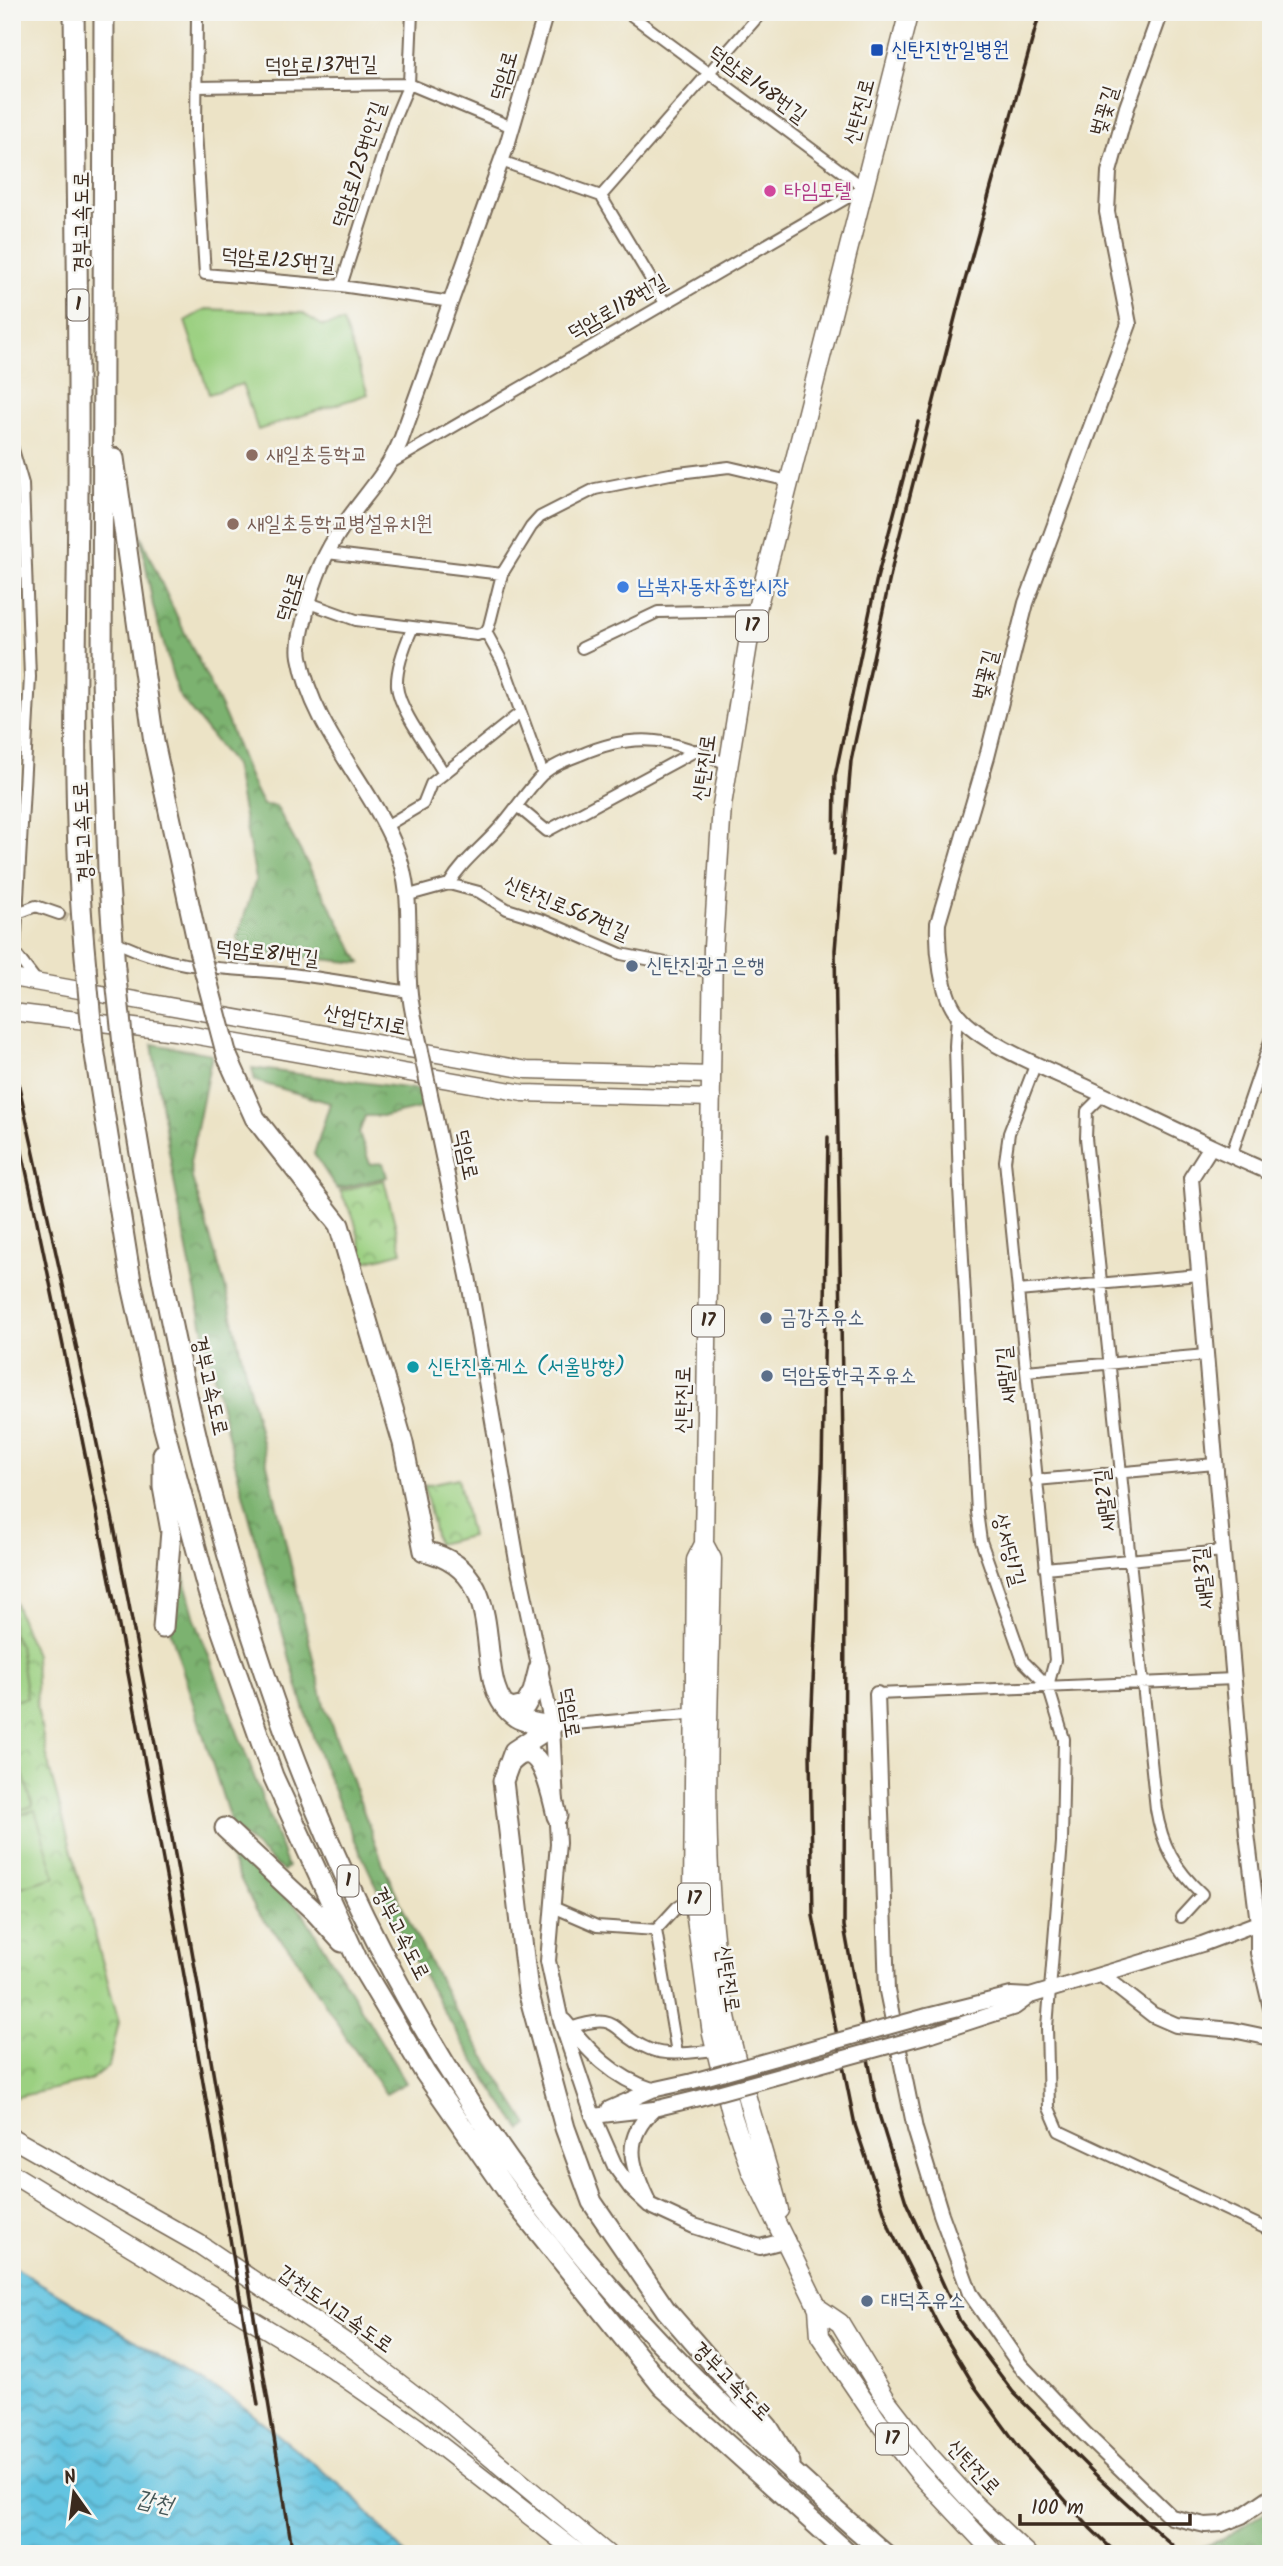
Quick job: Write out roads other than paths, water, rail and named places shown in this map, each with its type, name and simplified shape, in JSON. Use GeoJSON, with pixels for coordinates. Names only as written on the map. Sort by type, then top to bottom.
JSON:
{"type":"FeatureCollection","features":[{"type":"Feature","properties":{"kind":"highway","name":"경부고속도로"},"geometry":{"type":"LineString","coordinates":[[74,12],[79,393],[76,786],[79,894],[93,1042],[128,1268],[163,1425],[208,1592],[236,1677],[274,1776],[358,1961],[425,2073],[517,2205],[663,2387],[849,2554]]}},
{"type":"Feature","properties":{"kind":"highway","name":"경부고속도로"},"geometry":{"type":"LineString","coordinates":[[104,12],[104,762],[115,969],[123,1045],[166,1302],[236,1588],[279,1720],[312,1804],[368,1926],[413,2012],[459,2086],[563,2231],[696,2382],[801,2482],[885,2554]]}},
{"type":"Feature","properties":{"kind":"highway"},"geometry":{"type":"LineString","coordinates":[[105,392],[154,742],[199,950],[227,1056],[255,1118],[339,1225],[403,1443],[424,1551],[440,1555],[462,1566],[472,1579],[484,1622],[496,1685],[504,1705],[526,1721],[552,1726]]}},
{"type":"Feature","properties":{"kind":"highway"},"geometry":{"type":"LineString","coordinates":[[163,1425],[163,1488],[171,1531],[163,1628]]}},
{"type":"Feature","properties":{"kind":"highway"},"geometry":{"type":"LineString","coordinates":[[504,1705],[512,1709],[524,1706],[533,1692],[539,1668]]}},
{"type":"Feature","properties":{"kind":"highway"},"geometry":{"type":"LineString","coordinates":[[552,1726],[522,1743],[514,1751],[503,1773],[520,1942],[528,1991],[565,2128],[592,2203],[666,2310],[768,2427],[801,2482]]}},
{"type":"Feature","properties":{"kind":"highway"},"geometry":{"type":"LineString","coordinates":[[503,1773],[518,1757],[528,1755],[536,1758],[548,1782],[557,1816]]}},
{"type":"Feature","properties":{"kind":"highway"},"geometry":{"type":"LineString","coordinates":[[225,1828],[314,1911],[358,1961]]}},
{"type":"Feature","properties":{"kind":"main road","name":"신탄진로"},"geometry":{"type":"LineString","coordinates":[[787,2240],[769,2172],[747,2108],[719,1976],[711,1877],[696,1560],[704,1544],[712,972],[722,805],[748,643],[910,14]]}},
{"type":"Feature","properties":{"kind":"main road","name":"산업단지로"},"geometry":{"type":"LineString","coordinates":[[12,978],[527,1070],[712,1076]]}},
{"type":"Feature","properties":{"kind":"main road","name":"산업단지로"},"geometry":{"type":"LineString","coordinates":[[12,1012],[175,1032],[523,1093],[712,1098]]}},
{"type":"Feature","properties":{"kind":"main road","name":"신탄진로"},"geometry":{"type":"LineString","coordinates":[[702,1713],[694,1897],[716,2050],[751,2171],[818,2308],[820,2336],[877,2420],[919,2473],[995,2554]]}},
{"type":"Feature","properties":{"kind":"main road","name":"갑천도시고속도로"},"geometry":{"type":"LineString","coordinates":[[12,2138],[199,2244],[349,2345],[435,2411],[607,2554]]}},
{"type":"Feature","properties":{"kind":"main road"},"geometry":{"type":"LineString","coordinates":[[12,2174],[331,2368],[430,2437],[579,2554]]}},
{"type":"Feature","properties":{"kind":"main road","name":"신탄진로"},"geometry":{"type":"LineString","coordinates":[[818,2308],[840,2323],[887,2401],[928,2454],[972,2502],[1027,2554]]}},
{"type":"Feature","properties":{"kind":"street"},"geometry":{"type":"LineString","coordinates":[[197,12],[197,87]]}},
{"type":"Feature","properties":{"kind":"street","name":"덕암로125번안길"},"geometry":{"type":"LineString","coordinates":[[341,286],[393,122],[409,84],[412,12]]}},
{"type":"Feature","properties":{"kind":"street","name":"덕암로"},"geometry":{"type":"LineString","coordinates":[[547,12],[501,161],[391,463],[327,553],[309,603],[299,654],[305,680],[323,720],[386,826],[405,874],[409,895],[409,992],[468,1276],[517,1561],[552,1726],[557,1816],[548,1961],[559,2015],[593,2116],[615,2166],[631,2188],[649,2205],[694,2226],[760,2247],[787,2240]]}},
{"type":"Feature","properties":{"kind":"street","name":"덕암로148번길"},"geometry":{"type":"LineString","coordinates":[[627,12],[864,188]]}},
{"type":"Feature","properties":{"kind":"street"},"geometry":{"type":"LineString","coordinates":[[601,197],[710,75],[762,12]]}},
{"type":"Feature","properties":{"kind":"street","name":"벚꽃길"},"geometry":{"type":"LineString","coordinates":[[957,1015],[941,974],[939,923],[987,757],[1026,603],[1129,324],[1107,212],[1109,172],[1161,12]]}},
{"type":"Feature","properties":{"kind":"street","name":"덕암로137번길"},"geometry":{"type":"LineString","coordinates":[[197,87],[409,84],[512,127]]}},
{"type":"Feature","properties":{"kind":"street","name":"덕암로125번길"},"geometry":{"type":"LineString","coordinates":[[197,87],[195,131],[205,274],[341,286],[450,302]]}},
{"type":"Feature","properties":{"kind":"street"},"geometry":{"type":"LineString","coordinates":[[501,161],[601,197],[665,303]]}},
{"type":"Feature","properties":{"kind":"street","name":"덕암로118번길"},"geometry":{"type":"LineString","coordinates":[[391,463],[864,188]]}},
{"type":"Feature","properties":{"kind":"street"},"geometry":{"type":"LineString","coordinates":[[12,446],[23,484],[30,677],[13,954],[39,984]]}},
{"type":"Feature","properties":{"kind":"street"},"geometry":{"type":"LineString","coordinates":[[542,775],[503,663],[486,632],[502,574],[540,517],[595,489],[670,474],[729,467],[789,481]]}},
{"type":"Feature","properties":{"kind":"street"},"geometry":{"type":"LineString","coordinates":[[327,553],[502,574]]}},
{"type":"Feature","properties":{"kind":"street"},"geometry":{"type":"LineString","coordinates":[[309,603],[356,620],[477,635],[486,632]]}},
{"type":"Feature","properties":{"kind":"street"},"geometry":{"type":"LineString","coordinates":[[582,648],[657,612],[757,610]]}},
{"type":"Feature","properties":{"kind":"street"},"geometry":{"type":"LineString","coordinates":[[412,629],[405,645],[397,688],[402,703],[443,772]]}},
{"type":"Feature","properties":{"kind":"street"},"geometry":{"type":"LineString","coordinates":[[386,826],[423,804],[431,784],[443,772],[520,713]]}},
{"type":"Feature","properties":{"kind":"street"},"geometry":{"type":"LineString","coordinates":[[409,895],[449,884],[459,867],[517,806],[542,775],[555,765],[620,741],[666,741],[697,750],[729,765]]}},
{"type":"Feature","properties":{"kind":"street"},"geometry":{"type":"LineString","coordinates":[[517,806],[547,831],[697,750]]}},
{"type":"Feature","properties":{"kind":"street","name":"신탄진로567번길"},"geometry":{"type":"LineString","coordinates":[[449,884],[479,892],[507,909],[545,921],[621,954],[712,972]]}},
{"type":"Feature","properties":{"kind":"street"},"geometry":{"type":"LineString","coordinates":[[15,914],[36,906],[59,914]]}},
{"type":"Feature","properties":{"kind":"street","name":"덕암로81번길"},"geometry":{"type":"LineString","coordinates":[[123,945],[156,960],[190,966],[290,974],[409,992]]}},
{"type":"Feature","properties":{"kind":"street"},"geometry":{"type":"LineString","coordinates":[[957,1015],[994,1042],[1210,1148],[1271,1172]]}},
{"type":"Feature","properties":{"kind":"street","name":"상서당1길"},"geometry":{"type":"LineString","coordinates":[[957,1015],[955,1046],[960,1200],[977,1512],[982,1541],[1023,1661],[1048,1686],[1064,1739],[1062,1842],[1049,1990],[1049,2108],[1059,2131],[1271,2231]]}},
{"type":"Feature","properties":{"kind":"street"},"geometry":{"type":"LineString","coordinates":[[1231,1156],[1271,1038]]}},
{"type":"Feature","properties":{"kind":"street","name":"새말1길"},"geometry":{"type":"LineString","coordinates":[[1036,1063],[1009,1133],[1005,1161],[1055,1660],[1048,1686]]}},
{"type":"Feature","properties":{"kind":"street","name":"새말2길"},"geometry":{"type":"LineString","coordinates":[[1103,1094],[1087,1111],[1086,1125],[1159,1829],[1167,1852],[1178,1870],[1202,1894],[1181,1917]]}},
{"type":"Feature","properties":{"kind":"street","name":"새말3길"},"geometry":{"type":"LineString","coordinates":[[1210,1148],[1191,1178],[1234,1679],[1264,1921],[1258,1952],[1271,2008]]}},
{"type":"Feature","properties":{"kind":"street"},"geometry":{"type":"LineString","coordinates":[[1018,1290],[1199,1275]]}},
{"type":"Feature","properties":{"kind":"street"},"geometry":{"type":"LineString","coordinates":[[1026,1371],[1206,1355]]}},
{"type":"Feature","properties":{"kind":"street"},"geometry":{"type":"LineString","coordinates":[[1036,1480],[1215,1464]]}},
{"type":"Feature","properties":{"kind":"street"},"geometry":{"type":"LineString","coordinates":[[1045,1568],[1223,1551]]}},
{"type":"Feature","properties":{"kind":"street"},"geometry":{"type":"LineString","coordinates":[[1234,1679],[877,1694],[887,1991],[915,2129],[941,2214],[970,2293],[1020,2365],[1084,2433],[1171,2517],[1205,2525],[1222,2524],[1242,2516],[1271,2496]]}},
{"type":"Feature","properties":{"kind":"street"},"geometry":{"type":"LineString","coordinates":[[552,1726],[702,1713]]}},
{"type":"Feature","properties":{"kind":"street"},"geometry":{"type":"LineString","coordinates":[[656,1930],[677,1907],[694,1897]]}},
{"type":"Feature","properties":{"kind":"street"},"geometry":{"type":"LineString","coordinates":[[553,1908],[597,1926],[656,1930]]}},
{"type":"Feature","properties":{"kind":"street"},"geometry":{"type":"LineString","coordinates":[[593,2116],[654,2109],[932,2034],[1015,2007],[1030,1996],[1264,1921]]}},
{"type":"Feature","properties":{"kind":"street"},"geometry":{"type":"LineString","coordinates":[[656,1930],[677,2053]]}},
{"type":"Feature","properties":{"kind":"street"},"geometry":{"type":"LineString","coordinates":[[1102,1975],[1135,2003],[1176,2025],[1233,2030],[1271,2038]]}},
{"type":"Feature","properties":{"kind":"street"},"geometry":{"type":"LineString","coordinates":[[593,2116],[652,2090],[1011,1995],[1030,1996]]}},
{"type":"Feature","properties":{"kind":"street"},"geometry":{"type":"LineString","coordinates":[[559,2015],[608,2069],[629,2083],[652,2090]]}},
{"type":"Feature","properties":{"kind":"street"},"geometry":{"type":"LineString","coordinates":[[570,2028],[594,2020],[610,2021],[649,2049],[677,2053],[716,2050]]}},
{"type":"Feature","properties":{"kind":"street"},"geometry":{"type":"LineString","coordinates":[[649,2205],[632,2154],[634,2136],[641,2120],[654,2109]]}},
{"type":"Feature","properties":{"kind":"water","name":"갑천"},"geometry":{"type":"Polygon","coordinates":[[[12,2266],[239,2403],[351,2494],[405,2554],[16,2554],[12,2551],[12,2266]]]}},
{"type":"Feature","properties":{"kind":"tunnel"},"geometry":{"type":"LineString","coordinates":[[59,914],[113,940]]}},
{"type":"Feature","properties":{"kind":"railway"},"geometry":{"type":"LineString","coordinates":[[1040,12],[959,302],[895,554],[851,761],[835,950],[845,1567],[844,1926],[877,2108],[906,2202],[960,2321],[1013,2392],[1096,2475],[1182,2554]]}},
{"type":"Feature","properties":{"kind":"railway"},"geometry":{"type":"LineString","coordinates":[[834,854],[835,776],[876,582],[918,422]]}},
{"type":"Feature","properties":{"kind":"railway"},"geometry":{"type":"LineString","coordinates":[[12,1055],[92,1420],[141,1668],[209,2047],[293,2554]]}},
{"type":"Feature","properties":{"kind":"railway"},"geometry":{"type":"LineString","coordinates":[[12,1105],[80,1429],[143,1753],[258,2405]]}},
{"type":"Feature","properties":{"kind":"railway"},"geometry":{"type":"LineString","coordinates":[[828,1137],[822,1470],[810,1754],[813,1916],[855,2125],[890,2229],[938,2325],[975,2387],[1024,2454],[1117,2554]]}},
{"type":"Feature","properties":{"kind":"place","name":"신탄진한일병원"},"geometry":{"type":"Point","coordinates":[877,50]}},
{"type":"Feature","properties":{"kind":"place","name":"타임모텔"},"geometry":{"type":"Point","coordinates":[770,191]}},
{"type":"Feature","properties":{"kind":"place","name":"새일초등학교"},"geometry":{"type":"Point","coordinates":[252,455]}},
{"type":"Feature","properties":{"kind":"place","name":"새일초등학교병설유치원"},"geometry":{"type":"Point","coordinates":[233,524]}},
{"type":"Feature","properties":{"kind":"place","name":"남북자동차종합시장"},"geometry":{"type":"Point","coordinates":[623,587]}},
{"type":"Feature","properties":{"kind":"place","name":"신탄진광고은행"},"geometry":{"type":"Point","coordinates":[632,966]}},
{"type":"Feature","properties":{"kind":"place","name":"금강주유소"},"geometry":{"type":"Point","coordinates":[766,1318]}},
{"type":"Feature","properties":{"kind":"place","name":"신탄진휴게소 (서울방향)"},"geometry":{"type":"Point","coordinates":[413,1367]}},
{"type":"Feature","properties":{"kind":"place","name":"덕암동한국주유소"},"geometry":{"type":"Point","coordinates":[767,1376]}},
{"type":"Feature","properties":{"kind":"place","name":"대덕주유소"},"geometry":{"type":"Point","coordinates":[867,2301]}}]}
